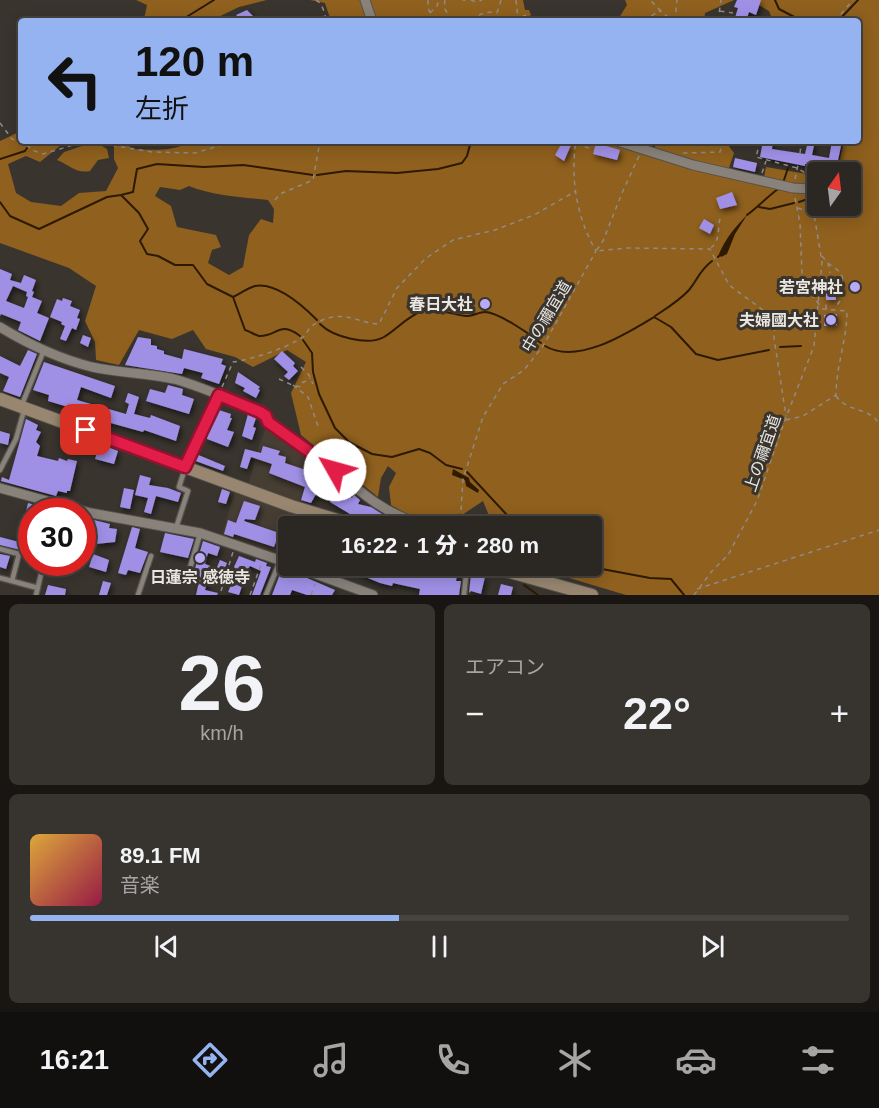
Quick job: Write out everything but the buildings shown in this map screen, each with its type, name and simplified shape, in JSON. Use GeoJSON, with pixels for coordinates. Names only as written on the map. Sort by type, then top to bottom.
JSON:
{"type":"FeatureCollection","features":[{"type":"Feature","properties":{"kind":"street"},"geometry":{"type":"LineString","coordinates":[[365,0],[371,18]]}},
{"type":"Feature","properties":{"kind":"street"},"geometry":{"type":"LineString","coordinates":[[626,144],[693,165],[793,188],[807,189]]}},
{"type":"Feature","properties":{"kind":"street"},"geometry":{"type":"LineString","coordinates":[[0,327],[44,350],[91,366],[174,379],[260,412],[266,416],[268,422],[319,457],[367,496],[400,516]]}},
{"type":"Feature","properties":{"kind":"street"},"geometry":{"type":"LineString","coordinates":[[0,399],[291,506],[324,516]]}},
{"type":"Feature","properties":{"kind":"street"},"geometry":{"type":"LineString","coordinates":[[0,488],[28,498]]}},
{"type":"Feature","properties":{"kind":"street"},"geometry":{"type":"LineString","coordinates":[[96,514],[200,533],[278,560]]}},
{"type":"Feature","properties":{"kind":"street"},"geometry":{"type":"LineString","coordinates":[[324,576],[373,595]]}},
{"type":"Feature","properties":{"kind":"street"},"geometry":{"type":"LineString","coordinates":[[518,576],[565,592],[592,595]]}},
{"type":"Feature","properties":{"kind":"lane"},"geometry":{"type":"LineString","coordinates":[[0,470],[16,439],[23,414],[22,407],[44,350]]}},
{"type":"Feature","properties":{"kind":"lane"},"geometry":{"type":"LineString","coordinates":[[176,528],[188,490],[179,487],[185,467],[219,395]]}},
{"type":"Feature","properties":{"kind":"lane"},"geometry":{"type":"LineString","coordinates":[[188,575],[200,533]]}},
{"type":"Feature","properties":{"kind":"lane"},"geometry":{"type":"LineString","coordinates":[[0,549],[19,554],[12,582]]}},
{"type":"Feature","properties":{"kind":"lane"},"geometry":{"type":"LineString","coordinates":[[138,595],[151,556]]}},
{"type":"Feature","properties":{"kind":"lane"},"geometry":{"type":"LineString","coordinates":[[266,595],[278,573]]}},
{"type":"Feature","properties":{"kind":"lane"},"geometry":{"type":"LineString","coordinates":[[36,595],[41,576]]}},
{"type":"Feature","properties":{"kind":"lane"},"geometry":{"type":"LineString","coordinates":[[464,595],[466,576]]}},
{"type":"Feature","properties":{"kind":"lane"},"geometry":{"type":"LineString","coordinates":[[0,578],[38,588]]}},
{"type":"Feature","properties":{"kind":"path"},"geometry":{"type":"LineString","coordinates":[[316,0],[325,12],[326,18]]}},
{"type":"Feature","properties":{"kind":"path"},"geometry":{"type":"LineString","coordinates":[[428,0],[428,9],[432,18]]}},
{"type":"Feature","properties":{"kind":"path"},"geometry":{"type":"LineString","coordinates":[[430,13],[443,0]]}},
{"type":"Feature","properties":{"kind":"path"},"geometry":{"type":"LineString","coordinates":[[443,0],[444,8],[451,18]]}},
{"type":"Feature","properties":{"kind":"path"},"geometry":{"type":"LineString","coordinates":[[471,0],[476,2],[482,0]]}},
{"type":"Feature","properties":{"kind":"path"},"geometry":{"type":"LineString","coordinates":[[500,18],[497,12],[501,0]]}},
{"type":"Feature","properties":{"kind":"path"},"geometry":{"type":"LineString","coordinates":[[516,0],[518,18]]}},
{"type":"Feature","properties":{"kind":"path"},"geometry":{"type":"LineString","coordinates":[[651,0],[669,18]]}},
{"type":"Feature","properties":{"kind":"path"},"geometry":{"type":"LineString","coordinates":[[674,18],[677,0]]}},
{"type":"Feature","properties":{"kind":"path"},"geometry":{"type":"LineString","coordinates":[[719,18],[720,0]]}},
{"type":"Feature","properties":{"kind":"path"},"geometry":{"type":"LineString","coordinates":[[838,18],[853,0]]}},
{"type":"Feature","properties":{"kind":"path"},"geometry":{"type":"LineString","coordinates":[[648,18],[660,10]]}},
{"type":"Feature","properties":{"kind":"path"},"geometry":{"type":"LineString","coordinates":[[659,18],[660,10]]}},
{"type":"Feature","properties":{"kind":"path"},"geometry":{"type":"LineString","coordinates":[[475,18],[487,11],[497,12]]}},
{"type":"Feature","properties":{"kind":"path"},"geometry":{"type":"LineString","coordinates":[[720,11],[733,13]]}},
{"type":"Feature","properties":{"kind":"path"},"geometry":{"type":"LineString","coordinates":[[520,18],[526,15]]}},
{"type":"Feature","properties":{"kind":"path"},"geometry":{"type":"LineString","coordinates":[[0,123],[12,139],[18,141]]}},
{"type":"Feature","properties":{"kind":"path"},"geometry":{"type":"LineString","coordinates":[[26,144],[32,150],[43,154],[77,144]]}},
{"type":"Feature","properties":{"kind":"path"},"geometry":{"type":"LineString","coordinates":[[104,144],[152,152],[195,153],[224,144]]}},
{"type":"Feature","properties":{"kind":"path"},"geometry":{"type":"LineString","coordinates":[[275,200],[280,194],[312,180],[319,144]]}},
{"type":"Feature","properties":{"kind":"path"},"geometry":{"type":"LineString","coordinates":[[575,144],[573,169],[576,191],[584,228],[596,251],[627,248],[710,249],[715,245],[719,235],[718,221],[721,216]]}},
{"type":"Feature","properties":{"kind":"path"},"geometry":{"type":"LineString","coordinates":[[578,144],[589,148]]}},
{"type":"Feature","properties":{"kind":"path"},"geometry":{"type":"LineString","coordinates":[[667,157],[680,153],[720,152],[722,144]]}},
{"type":"Feature","properties":{"kind":"path"},"geometry":{"type":"LineString","coordinates":[[759,144],[756,157],[797,168],[807,174]]}},
{"type":"Feature","properties":{"kind":"path"},"geometry":{"type":"LineString","coordinates":[[797,144],[813,144]]}},
{"type":"Feature","properties":{"kind":"path"},"geometry":{"type":"LineString","coordinates":[[800,153],[801,145]]}},
{"type":"Feature","properties":{"kind":"path","name":"中の禰宜道"},"geometry":{"type":"LineString","coordinates":[[460,516],[463,479],[483,417],[503,384],[524,370],[543,346],[603,242],[642,149]]}},
{"type":"Feature","properties":{"kind":"path"},"geometry":{"type":"LineString","coordinates":[[760,181],[766,160]]}},
{"type":"Feature","properties":{"kind":"path"},"geometry":{"type":"LineString","coordinates":[[798,165],[793,188],[800,223],[802,274],[813,297],[826,310],[847,311]]}},
{"type":"Feature","properties":{"kind":"path"},"geometry":{"type":"LineString","coordinates":[[219,395],[233,362],[249,361],[267,353],[304,336],[310,327],[334,316],[348,316],[370,324],[379,324],[396,288],[425,259],[453,240],[495,230],[534,215],[576,191]]}},
{"type":"Feature","properties":{"kind":"path"},"geometry":{"type":"LineString","coordinates":[[797,208],[807,211]]}},
{"type":"Feature","properties":{"kind":"path","name":"上の禰宜道"},"geometry":{"type":"LineString","coordinates":[[694,595],[712,571],[728,555],[757,501],[785,419],[814,346],[818,303],[822,288],[821,255],[814,216]]}},
{"type":"Feature","properties":{"kind":"path"},"geometry":{"type":"LineString","coordinates":[[710,249],[729,285],[775,319],[774,338],[785,419],[803,417],[836,395]]}},
{"type":"Feature","properties":{"kind":"path"},"geometry":{"type":"LineString","coordinates":[[821,255],[840,272],[844,284],[842,301],[836,305],[836,311]]}},
{"type":"Feature","properties":{"kind":"path"},"geometry":{"type":"LineString","coordinates":[[828,263],[830,273]]}},
{"type":"Feature","properties":{"kind":"path"},"geometry":{"type":"LineString","coordinates":[[826,304],[826,310]]}},
{"type":"Feature","properties":{"kind":"path"},"geometry":{"type":"LineString","coordinates":[[847,306],[847,330],[841,358],[837,399],[853,410],[867,412],[879,424]]}},
{"type":"Feature","properties":{"kind":"path"},"geometry":{"type":"LineString","coordinates":[[301,367],[313,384]]}},
{"type":"Feature","properties":{"kind":"path"},"geometry":{"type":"LineString","coordinates":[[279,379],[301,387],[303,382],[310,378]]}},
{"type":"Feature","properties":{"kind":"path"},"geometry":{"type":"LineString","coordinates":[[293,385],[308,397],[319,429]]}},
{"type":"Feature","properties":{"kind":"path"},"geometry":{"type":"LineString","coordinates":[[697,590],[879,530]]}},
{"type":"Feature","properties":{"kind":"path"},"geometry":{"type":"LineString","coordinates":[[220,591],[236,545]]}},
{"type":"Feature","properties":{"kind":"path"},"geometry":{"type":"LineString","coordinates":[[250,595],[265,555]]}},
{"type":"Feature","properties":{"kind":"path"},"geometry":{"type":"LineString","coordinates":[[311,595],[318,576]]}},
{"type":"Feature","properties":{"kind":"shaded area"},"geometry":{"type":"Polygon","coordinates":[[[136,0],[267,0],[239,7],[216,18],[142,18],[147,5],[136,0]]]}},
{"type":"Feature","properties":{"kind":"shaded area"},"geometry":{"type":"Polygon","coordinates":[[[310,0],[523,0],[525,10],[529,10],[531,15],[529,18],[330,18],[325,3],[310,0]]]}},
{"type":"Feature","properties":{"kind":"shaded area"},"geometry":{"type":"Polygon","coordinates":[[[625,0],[734,0],[705,13],[704,18],[619,18],[627,5],[625,0]]]}},
{"type":"Feature","properties":{"kind":"shaded area","name":"春日大社"},"geometry":{"type":"Polygon","coordinates":[[[750,0],[879,0],[879,595],[626,595],[562,576],[602,576],[602,516],[489,516],[483,501],[460,516],[411,516],[391,505],[389,487],[396,473],[388,466],[381,478],[378,497],[301,435],[291,393],[306,362],[287,350],[253,367],[235,357],[206,349],[193,330],[172,339],[139,330],[119,365],[96,360],[95,342],[85,321],[96,286],[69,268],[0,243],[0,141],[18,132],[18,144],[62,144],[40,162],[26,156],[8,164],[16,193],[31,202],[61,206],[79,193],[106,191],[118,168],[114,159],[114,144],[127,144],[132,149],[155,150],[170,149],[186,144],[727,144],[734,153],[727,174],[763,183],[766,167],[807,174],[807,216],[861,216],[861,162],[839,162],[843,144],[861,144],[861,18],[772,18],[769,11],[750,0]],[[189,186],[180,190],[160,187],[155,196],[171,206],[177,227],[216,235],[221,247],[212,250],[208,263],[229,275],[243,267],[249,235],[261,219],[273,223],[274,209],[268,200],[228,196],[189,186]]]}},
{"type":"Feature","properties":{"kind":"shaded area"},"geometry":{"type":"Polygon","coordinates":[[[88,144],[107,149],[109,158],[98,160],[90,171],[85,172],[57,160],[64,152],[88,144]]]}},
{"type":"Feature","properties":{"kind":"shaded area"},"geometry":{"type":"Polygon","coordinates":[[[747,215],[735,234],[727,254],[721,257],[719,254],[725,243],[747,215]]]}},
{"type":"Feature","properties":{"kind":"shaded area"},"geometry":{"type":"Polygon","coordinates":[[[268,422],[319,457],[307,480],[298,508],[294,507],[291,516],[278,516],[276,556],[221,536],[237,486],[247,489],[268,422]]]}},
{"type":"Feature","properties":{"kind":"shaded area"},"geometry":{"type":"Polygon","coordinates":[[[453,469],[469,478],[479,490],[478,493],[466,486],[465,480],[452,475],[453,469]]]}},
{"type":"Feature","properties":{"kind":"waterway"},"geometry":{"type":"LineString","coordinates":[[185,18],[214,0]]}},
{"type":"Feature","properties":{"kind":"waterway"},"geometry":{"type":"LineString","coordinates":[[775,0],[779,9],[796,18]]}},
{"type":"Feature","properties":{"kind":"waterway"},"geometry":{"type":"LineString","coordinates":[[841,18],[858,0]]}},
{"type":"Feature","properties":{"kind":"waterway"},"geometry":{"type":"LineString","coordinates":[[317,175],[346,171],[397,173],[438,169],[462,163],[467,156],[470,144]]}},
{"type":"Feature","properties":{"kind":"waterway"},"geometry":{"type":"LineString","coordinates":[[648,144],[654,146]]}},
{"type":"Feature","properties":{"kind":"waterway"},"geometry":{"type":"LineString","coordinates":[[0,159],[25,151],[27,148]]}},
{"type":"Feature","properties":{"kind":"waterway"},"geometry":{"type":"LineString","coordinates":[[121,195],[133,192],[137,169],[157,164],[204,167],[243,165],[313,175]]}},
{"type":"Feature","properties":{"kind":"waterway"},"geometry":{"type":"LineString","coordinates":[[784,180],[788,168]]}},
{"type":"Feature","properties":{"kind":"waterway"},"geometry":{"type":"LineString","coordinates":[[747,215],[778,189]]}},
{"type":"Feature","properties":{"kind":"waterway"},"geometry":{"type":"LineString","coordinates":[[0,202],[10,216],[39,229],[107,197],[121,195],[139,213],[148,229],[140,241],[147,254],[158,256],[175,265],[193,265],[207,284],[233,297],[245,330],[265,336],[287,329],[300,336]]}},
{"type":"Feature","properties":{"kind":"waterway"},"geometry":{"type":"LineString","coordinates":[[799,202],[807,199]]}},
{"type":"Feature","properties":{"kind":"waterway"},"geometry":{"type":"LineString","coordinates":[[759,207],[770,209],[794,203]]}},
{"type":"Feature","properties":{"kind":"waterway"},"geometry":{"type":"LineString","coordinates":[[655,316],[685,294],[712,261]]}},
{"type":"Feature","properties":{"kind":"waterway"},"geometry":{"type":"LineString","coordinates":[[233,297],[255,286],[272,288],[289,296],[317,320]]}},
{"type":"Feature","properties":{"kind":"waterway"},"geometry":{"type":"LineString","coordinates":[[320,324],[333,333],[351,339],[369,341],[384,337],[422,311],[439,310],[462,316],[485,312],[506,320],[541,343]]}},
{"type":"Feature","properties":{"kind":"waterway"},"geometry":{"type":"LineString","coordinates":[[545,346],[558,351],[586,350],[616,339],[654,317],[671,327],[696,354],[718,360],[769,350]]}},
{"type":"Feature","properties":{"kind":"waterway"},"geometry":{"type":"LineString","coordinates":[[303,340],[312,353],[313,372],[319,394],[335,428],[349,442],[372,454],[392,457],[419,449],[430,453],[446,465],[462,469]]}},
{"type":"Feature","properties":{"kind":"waterway"},"geometry":{"type":"LineString","coordinates":[[780,347],[801,346]]}},
{"type":"Feature","properties":{"kind":"waterway"},"geometry":{"type":"LineString","coordinates":[[467,472],[508,516]]}},
{"type":"Feature","properties":{"kind":"waterway"},"geometry":{"type":"LineString","coordinates":[[602,569],[650,578],[671,579],[684,595]]}},
{"type":"Feature","properties":{"kind":"waterway"},"geometry":{"type":"LineString","coordinates":[[524,585],[538,595]]}},
{"type":"Feature","properties":{"kind":"place","name":"若宮神社"},"geometry":{"type":"Point","coordinates":[855,287]}},
{"type":"Feature","properties":{"kind":"place","name":"春日大社"},"geometry":{"type":"Point","coordinates":[485,304]}},
{"type":"Feature","properties":{"kind":"place","name":"夫婦國大社"},"geometry":{"type":"Point","coordinates":[831,320]}},
{"type":"Feature","properties":{"kind":"place","name":"日蓮宗 感徳寺"},"geometry":{"type":"Point","coordinates":[200,558]}},
{"type":"Feature","properties":{"kind":"route"},"geometry":{"type":"LineString","coordinates":[[86,430],[185,467],[219,395],[260,412],[266,416],[268,422],[335,470]]}}]}
